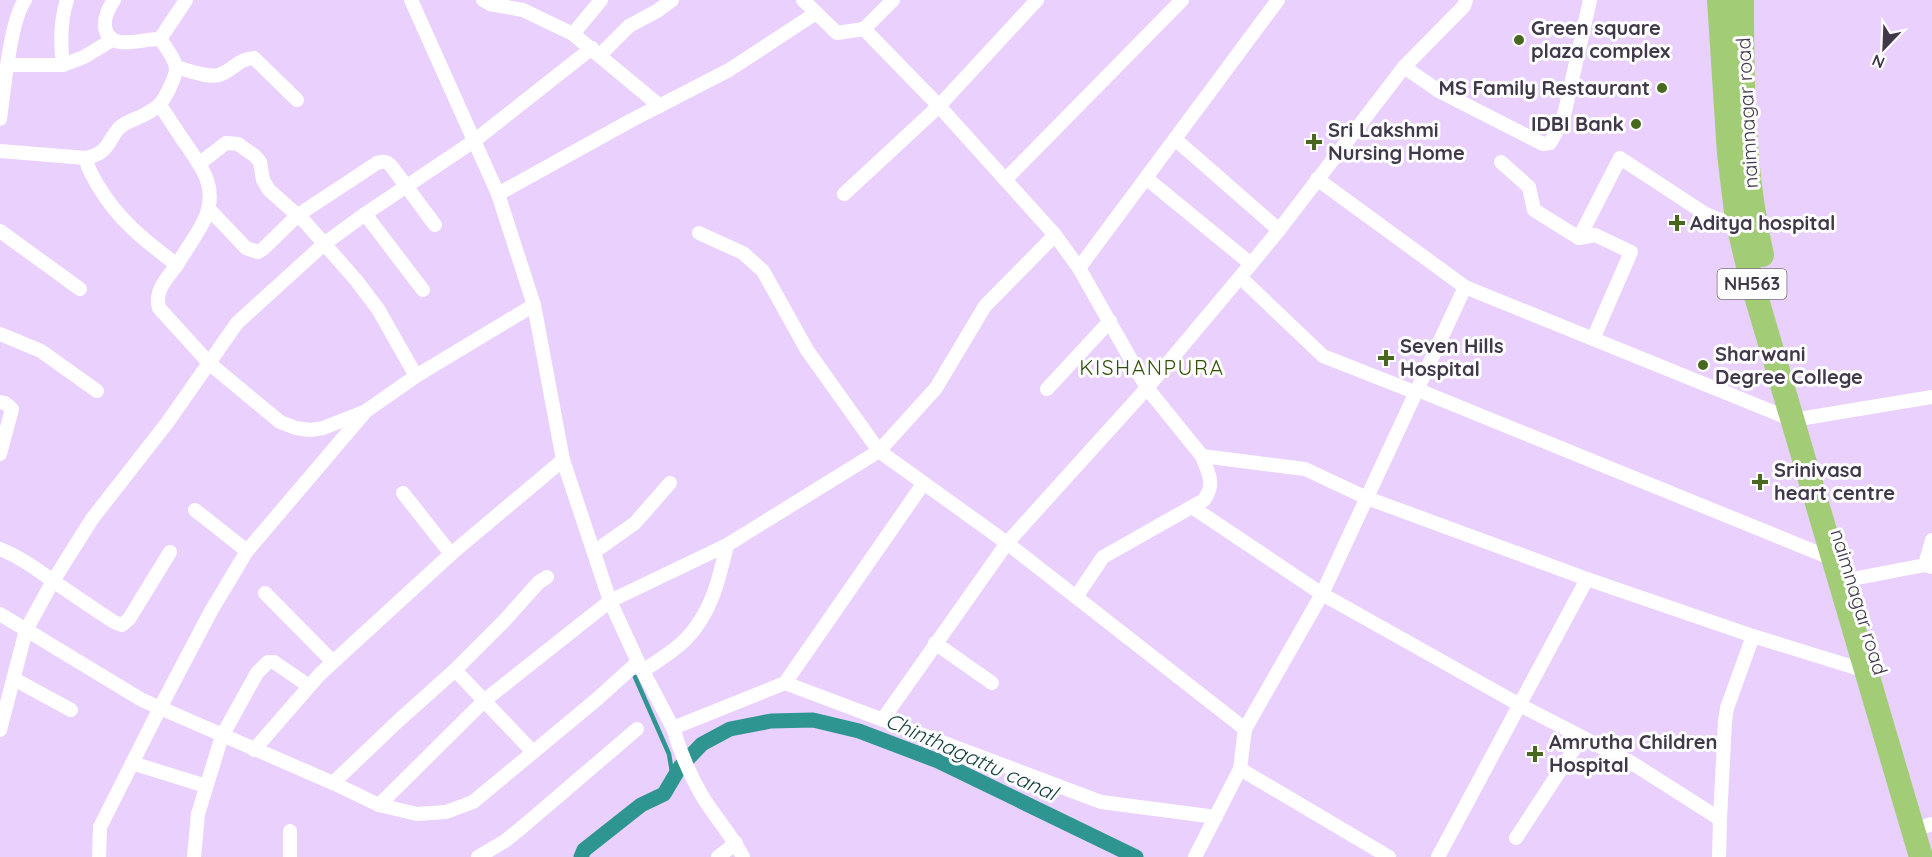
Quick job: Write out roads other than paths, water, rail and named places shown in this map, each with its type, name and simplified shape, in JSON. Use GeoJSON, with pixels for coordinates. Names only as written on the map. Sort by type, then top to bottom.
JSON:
{"type":"FeatureCollection","features":[{"type":"Feature","properties":{"kind":"highway","name":"NH563"},"geometry":{"type":"LineString","coordinates":[[1719,0],[1729,154],[1737,220],[1751,279],[1799,419],[1833,559],[1921,857]]}},
{"type":"Feature","properties":{"kind":"highway","name":"naimnagar road"},"geometry":{"type":"LineString","coordinates":[[1742,0],[1746,125],[1756,231],[1799,419],[1852,579],[1930,833]]}},
{"type":"Feature","properties":{"kind":"street"},"geometry":{"type":"LineString","coordinates":[[63,65],[61,26],[67,0]]}},
{"type":"Feature","properties":{"kind":"street"},"geometry":{"type":"LineString","coordinates":[[0,151],[87,158],[96,156],[109,145],[124,124],[160,105],[174,78],[176,67],[173,57],[160,39],[151,38],[118,43],[112,40],[106,30],[105,22],[114,0]]}},
{"type":"Feature","properties":{"kind":"street"},"geometry":{"type":"LineString","coordinates":[[160,39],[186,0]]}},
{"type":"Feature","properties":{"kind":"street"},"geometry":{"type":"LineString","coordinates":[[411,0],[498,194],[534,305],[563,460],[610,601],[675,733],[700,793],[736,843],[743,857]]}},
{"type":"Feature","properties":{"kind":"street"},"geometry":{"type":"LineString","coordinates":[[483,0],[490,4],[523,10],[573,34],[660,106]]}},
{"type":"Feature","properties":{"kind":"street"},"geometry":{"type":"LineString","coordinates":[[573,34],[601,0]]}},
{"type":"Feature","properties":{"kind":"street"},"geometry":{"type":"LineString","coordinates":[[0,730],[26,630],[53,581],[92,519],[167,423],[237,323],[324,244],[474,141],[629,26],[672,0]]}},
{"type":"Feature","properties":{"kind":"street"},"geometry":{"type":"LineString","coordinates":[[803,0],[837,33],[864,29],[893,0]]}},
{"type":"Feature","properties":{"kind":"street"},"geometry":{"type":"LineString","coordinates":[[844,194],[939,106],[1037,0]]}},
{"type":"Feature","properties":{"kind":"street"},"geometry":{"type":"LineString","coordinates":[[1006,179],[1182,0]]}},
{"type":"Feature","properties":{"kind":"street"},"geometry":{"type":"LineString","coordinates":[[1079,268],[1278,0]]}},
{"type":"Feature","properties":{"kind":"street"},"geometry":{"type":"LineString","coordinates":[[884,719],[1007,543],[1147,388],[1279,230],[1404,66],[1464,6],[1467,0]]}},
{"type":"Feature","properties":{"kind":"street"},"geometry":{"type":"LineString","coordinates":[[1404,66],[1439,91],[1543,144],[1550,143],[1563,120],[1590,0]]}},
{"type":"Feature","properties":{"kind":"street"},"geometry":{"type":"LineString","coordinates":[[0,119],[6,57],[19,2]]}},
{"type":"Feature","properties":{"kind":"street"},"geometry":{"type":"LineString","coordinates":[[498,194],[729,70],[816,13]]}},
{"type":"Feature","properties":{"kind":"street"},"geometry":{"type":"LineString","coordinates":[[864,29],[939,106],[1055,235],[1079,268],[1147,388],[1202,456],[1211,482],[1211,489],[1204,500],[1103,557],[1076,597]]}},
{"type":"Feature","properties":{"kind":"street"},"geometry":{"type":"LineString","coordinates":[[6,57],[63,65],[84,57],[112,40]]}},
{"type":"Feature","properties":{"kind":"street"},"geometry":{"type":"LineString","coordinates":[[176,67],[211,76],[220,74],[244,58],[254,58],[297,100]]}},
{"type":"Feature","properties":{"kind":"street"},"geometry":{"type":"LineString","coordinates":[[160,105],[200,163],[207,178],[211,198],[205,218],[159,291],[157,296],[159,308],[209,363],[280,422],[310,430],[323,428],[366,411],[416,376],[534,305]]}},
{"type":"Feature","properties":{"kind":"street"},"geometry":{"type":"LineString","coordinates":[[1175,140],[1279,230]]}},
{"type":"Feature","properties":{"kind":"street"},"geometry":{"type":"LineString","coordinates":[[200,163],[226,143],[238,144],[255,156],[260,162],[263,180],[269,190],[298,215],[356,280],[378,309],[416,376]]}},
{"type":"Feature","properties":{"kind":"street"},"geometry":{"type":"LineString","coordinates":[[87,158],[87,167],[118,215],[145,241],[177,264]]}},
{"type":"Feature","properties":{"kind":"street"},"geometry":{"type":"LineString","coordinates":[[1579,238],[1620,158],[1704,213],[1718,220],[1737,220]]}},
{"type":"Feature","properties":{"kind":"street"},"geometry":{"type":"LineString","coordinates":[[208,208],[246,248],[258,252],[298,215],[383,161],[387,162],[407,186],[435,225]]}},
{"type":"Feature","properties":{"kind":"street"},"geometry":{"type":"LineString","coordinates":[[1501,162],[1529,187],[1534,210],[1579,238],[1595,235],[1631,252],[1593,339]]}},
{"type":"Feature","properties":{"kind":"street"},"geometry":{"type":"LineString","coordinates":[[1146,178],[1251,264]]}},
{"type":"Feature","properties":{"kind":"street"},"geometry":{"type":"LineString","coordinates":[[1317,179],[1466,287],[1799,419],[1932,397]]}},
{"type":"Feature","properties":{"kind":"street"},"geometry":{"type":"LineString","coordinates":[[365,214],[423,290]]}},
{"type":"Feature","properties":{"kind":"street"},"geometry":{"type":"LineString","coordinates":[[0,231],[80,289]]}},
{"type":"Feature","properties":{"kind":"street"},"geometry":{"type":"LineString","coordinates":[[699,233],[743,253],[763,271],[807,350],[879,451],[1007,543],[1245,729]]}},
{"type":"Feature","properties":{"kind":"street"},"geometry":{"type":"LineString","coordinates":[[380,805],[485,700],[610,601],[727,545],[879,451],[936,388],[986,306],[1055,235]]}},
{"type":"Feature","properties":{"kind":"street"},"geometry":{"type":"LineString","coordinates":[[1240,277],[1323,356],[1833,559]]}},
{"type":"Feature","properties":{"kind":"street"},"geometry":{"type":"LineString","coordinates":[[1196,856],[1240,769],[1245,729],[1322,594],[1466,287]]}},
{"type":"Feature","properties":{"kind":"street"},"geometry":{"type":"LineString","coordinates":[[1047,389],[1110,321]]}},
{"type":"Feature","properties":{"kind":"street"},"geometry":{"type":"LineString","coordinates":[[0,334],[41,351],[97,391]]}},
{"type":"Feature","properties":{"kind":"street"},"geometry":{"type":"LineString","coordinates":[[0,402],[12,409],[0,454]]}},
{"type":"Feature","properties":{"kind":"street"},"geometry":{"type":"LineString","coordinates":[[99,857],[100,827],[211,611],[247,551],[366,411]]}},
{"type":"Feature","properties":{"kind":"street"},"geometry":{"type":"LineString","coordinates":[[1202,456],[1305,469],[1367,498],[1587,579],[1753,636],[1866,670]]}},
{"type":"Feature","properties":{"kind":"street"},"geometry":{"type":"LineString","coordinates":[[254,750],[309,686],[333,662],[451,554],[563,460]]}},
{"type":"Feature","properties":{"kind":"street"},"geometry":{"type":"LineString","coordinates":[[594,552],[635,523],[670,483]]}},
{"type":"Feature","properties":{"kind":"street"},"geometry":{"type":"LineString","coordinates":[[675,733],[785,682],[923,484]]}},
{"type":"Feature","properties":{"kind":"street"},"geometry":{"type":"LineString","coordinates":[[403,493],[451,554]]}},
{"type":"Feature","properties":{"kind":"street"},"geometry":{"type":"LineString","coordinates":[[1192,507],[1322,594],[1520,705],[1632,764],[1720,819]]}},
{"type":"Feature","properties":{"kind":"street"},"geometry":{"type":"LineString","coordinates":[[195,510],[247,551]]}},
{"type":"Feature","properties":{"kind":"street"},"geometry":{"type":"LineString","coordinates":[[1852,579],[1928,566],[1932,540]]}},
{"type":"Feature","properties":{"kind":"street"},"geometry":{"type":"LineString","coordinates":[[0,614],[142,700],[254,750],[380,805],[417,814],[446,812],[473,802],[596,700],[641,666],[677,647],[694,630],[715,592],[727,545]]}},
{"type":"Feature","properties":{"kind":"street"},"geometry":{"type":"LineString","coordinates":[[0,549],[18,556],[114,622],[123,625],[170,552]]}},
{"type":"Feature","properties":{"kind":"street"},"geometry":{"type":"LineString","coordinates":[[333,783],[455,670],[539,582],[547,577]]}},
{"type":"Feature","properties":{"kind":"street"},"geometry":{"type":"LineString","coordinates":[[1438,857],[1587,579]]}},
{"type":"Feature","properties":{"kind":"street"},"geometry":{"type":"LineString","coordinates":[[265,593],[333,662]]}},
{"type":"Feature","properties":{"kind":"street"},"geometry":{"type":"LineString","coordinates":[[1719,857],[1726,715],[1753,636]]}},
{"type":"Feature","properties":{"kind":"street"},"geometry":{"type":"LineString","coordinates":[[935,643],[992,683]]}},
{"type":"Feature","properties":{"kind":"street"},"geometry":{"type":"LineString","coordinates":[[194,857],[198,814],[222,735],[257,673],[268,662],[274,662],[309,686]]}},
{"type":"Feature","properties":{"kind":"street"},"geometry":{"type":"LineString","coordinates":[[455,670],[533,752]]}},
{"type":"Feature","properties":{"kind":"street"},"geometry":{"type":"LineString","coordinates":[[14,679],[71,710]]}},
{"type":"Feature","properties":{"kind":"street"},"geometry":{"type":"LineString","coordinates":[[785,682],[1101,802],[1216,817]]}},
{"type":"Feature","properties":{"kind":"street"},"geometry":{"type":"LineString","coordinates":[[478,857],[505,842],[637,729]]}},
{"type":"Feature","properties":{"kind":"street"},"geometry":{"type":"LineString","coordinates":[[1516,838],[1582,737]]}},
{"type":"Feature","properties":{"kind":"street"},"geometry":{"type":"LineString","coordinates":[[132,763],[206,786]]}},
{"type":"Feature","properties":{"kind":"street"},"geometry":{"type":"LineString","coordinates":[[1240,769],[1389,857]]}},
{"type":"Feature","properties":{"kind":"street"},"geometry":{"type":"LineString","coordinates":[[290,831],[290,857]]}},
{"type":"Feature","properties":{"kind":"street"},"geometry":{"type":"LineString","coordinates":[[718,857],[736,843]]}},
{"type":"Feature","properties":{"kind":"waterway"},"geometry":{"type":"LineString","coordinates":[[635,677],[669,754],[672,772],[670,785]]}},
{"type":"Feature","properties":{"kind":"waterway","name":"Chinthagattu canal"},"geometry":{"type":"LineString","coordinates":[[581,857],[584,850],[641,805],[664,794],[680,767],[702,744],[730,729],[771,721],[813,720],[859,731],[938,761],[1136,857]]}},
{"type":"Feature","properties":{"kind":"place","name":"Green square plaza complex"},"geometry":{"type":"Point","coordinates":[1519,40]}},
{"type":"Feature","properties":{"kind":"place","name":"MS Family Restaurant"},"geometry":{"type":"Point","coordinates":[1662,88]}},
{"type":"Feature","properties":{"kind":"place","name":"IDBI Bank"},"geometry":{"type":"Point","coordinates":[1636,124]}},
{"type":"Feature","properties":{"kind":"place","name":"Sri Lakshmi Nursing Home"},"geometry":{"type":"Point","coordinates":[1314,142]}},
{"type":"Feature","properties":{"kind":"place","name":"Aditya hospital"},"geometry":{"type":"Point","coordinates":[1677,223]}},
{"type":"Feature","properties":{"kind":"place","name":"Seven Hills Hospital"},"geometry":{"type":"Point","coordinates":[1386,358]}},
{"type":"Feature","properties":{"kind":"place","name":"Sharwani Degree College"},"geometry":{"type":"Point","coordinates":[1703,365]}},
{"type":"Feature","properties":{"kind":"place","name":"Srinivasa heart centre"},"geometry":{"type":"Point","coordinates":[1760,482]}},
{"type":"Feature","properties":{"kind":"place","name":"Amrutha Children Hospital"},"geometry":{"type":"Point","coordinates":[1535,754]}},
{"type":"Feature","properties":{"kind":"district","name":"KISHANPURA"},"geometry":{"type":"Point","coordinates":[1152,368]}}]}
